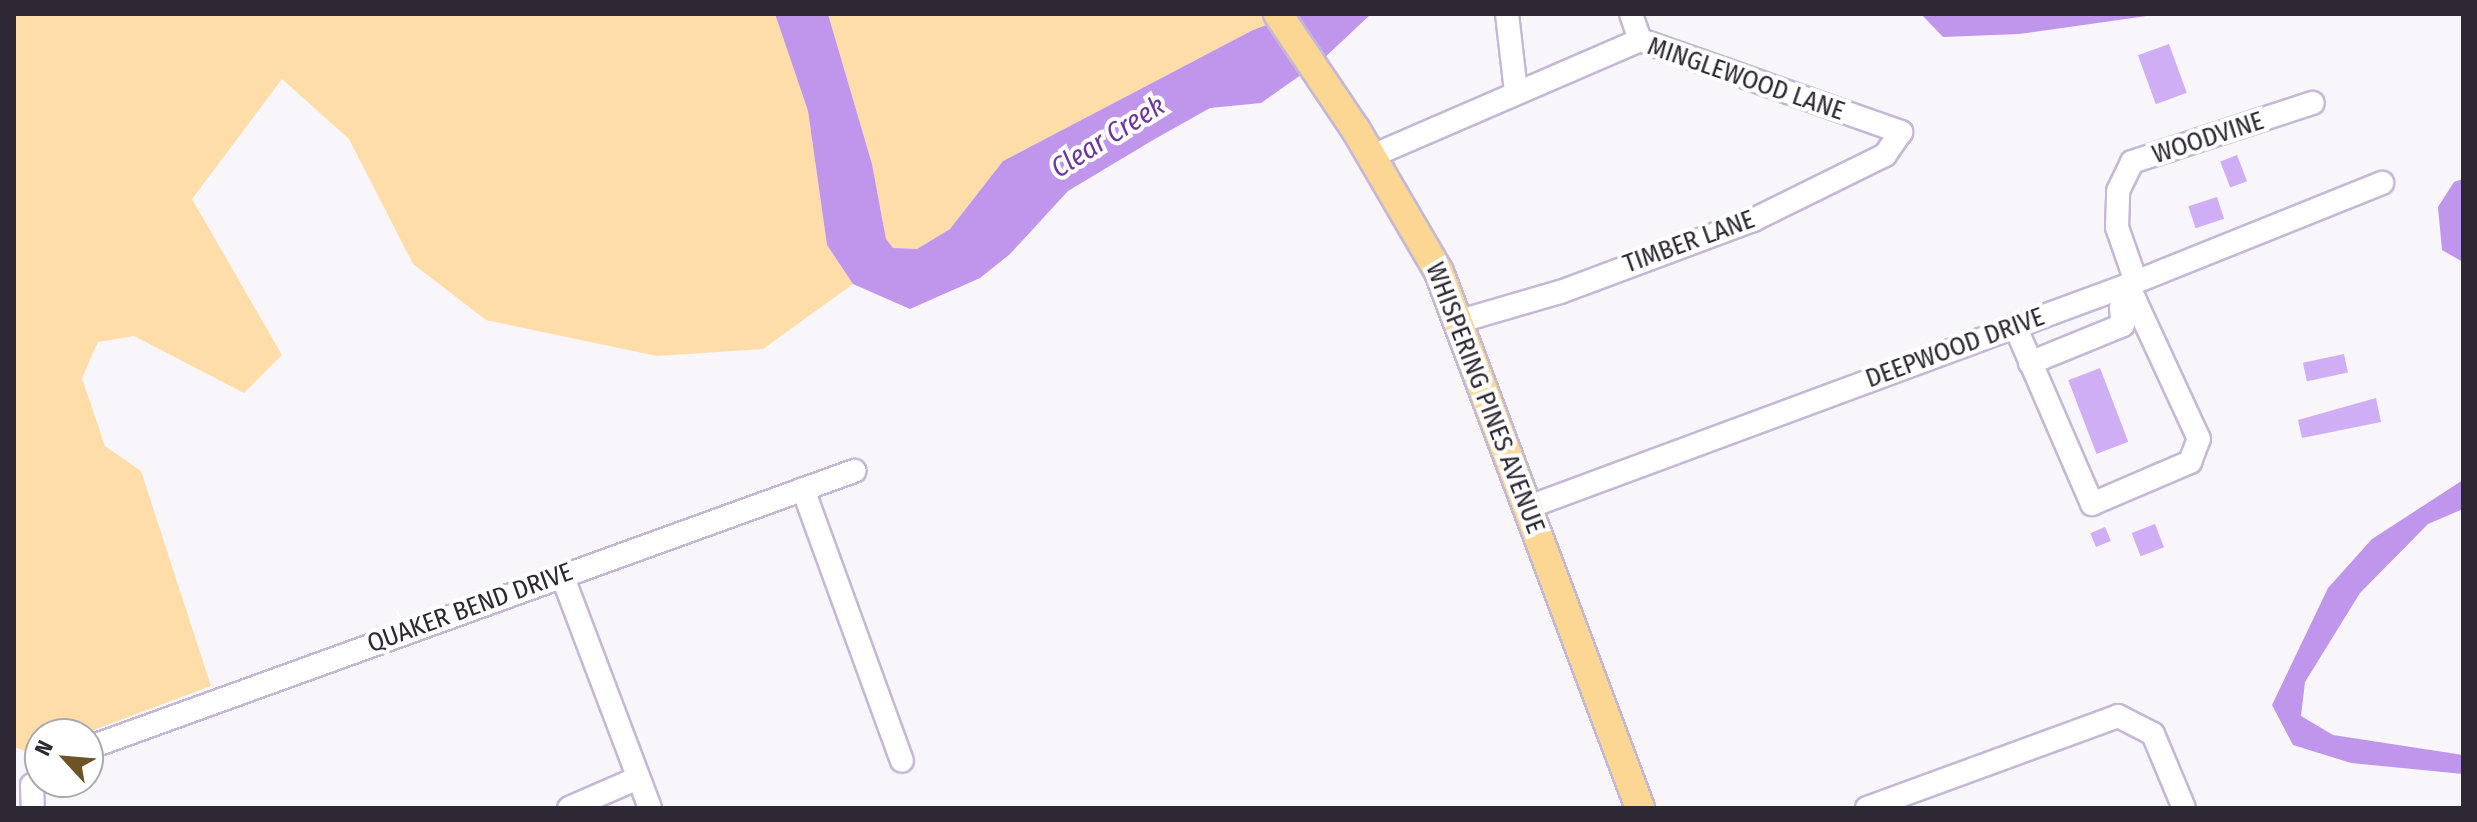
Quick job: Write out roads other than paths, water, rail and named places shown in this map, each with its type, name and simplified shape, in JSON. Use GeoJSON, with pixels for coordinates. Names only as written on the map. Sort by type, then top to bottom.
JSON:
{"type":"FeatureCollection","features":[{"type":"Feature","properties":{"kind":"main road","name":"WHISPERING PINES AVENUE"},"geometry":{"type":"LineString","coordinates":[[1278,14],[1356,130],[1439,272],[1460,321],[1526,508],[1640,808]]}},
{"type":"Feature","properties":{"kind":"street"},"geometry":{"type":"LineString","coordinates":[[1507,14],[1516,92]]}},
{"type":"Feature","properties":{"kind":"street"},"geometry":{"type":"LineString","coordinates":[[1631,14],[1640,40]]}},
{"type":"Feature","properties":{"kind":"street","name":"MINGLEWOOD LANE"},"geometry":{"type":"LineString","coordinates":[[1372,156],[1640,40],[1901,132]]}},
{"type":"Feature","properties":{"kind":"street","name":"WOODVINE"},"geometry":{"type":"LineString","coordinates":[[2030,363],[2092,504],[2190,462],[2199,439],[2133,289],[2117,227],[2118,191],[2132,162],[2313,103]]}},
{"type":"Feature","properties":{"kind":"street","name":"TIMBER LANE"},"geometry":{"type":"LineString","coordinates":[[1460,321],[1560,292],[1753,220],[1885,155],[1901,132]]}},
{"type":"Feature","properties":{"kind":"street","name":"DEEPWOOD DRIVE"},"geometry":{"type":"LineString","coordinates":[[1526,508],[2015,326],[2133,289],[2382,183]]}},
{"type":"Feature","properties":{"kind":"street"},"geometry":{"type":"LineString","coordinates":[[2015,326],[2030,363],[2123,325],[2121,308],[2133,289]]}},
{"type":"Feature","properties":{"kind":"street","name":"QUAKER BEND DRIVE"},"geometry":{"type":"LineString","coordinates":[[104,742],[854,471]]}},
{"type":"Feature","properties":{"kind":"street"},"geometry":{"type":"LineString","coordinates":[[803,489],[902,761]]}},
{"type":"Feature","properties":{"kind":"street"},"geometry":{"type":"LineString","coordinates":[[562,575],[650,808]]}},
{"type":"Feature","properties":{"kind":"street"},"geometry":{"type":"LineString","coordinates":[[1867,808],[2118,716],[2137,721],[2153,734],[2184,808]]}},
{"type":"Feature","properties":{"kind":"street"},"geometry":{"type":"LineString","coordinates":[[569,808],[638,778]]}},
{"type":"Feature","properties":{"kind":"water","name":"Clear Creek"},"geometry":{"type":"Polygon","coordinates":[[[775,14],[828,14],[872,164],[886,239],[893,248],[917,249],[950,229],[1003,161],[1253,30],[1296,14],[1371,14],[1322,60],[1261,103],[1210,108],[1153,140],[1068,191],[1010,254],[980,278],[910,309],[853,284],[827,245],[808,111],[775,14]]]}},
{"type":"Feature","properties":{"kind":"water"},"geometry":{"type":"Polygon","coordinates":[[[1910,14],[2161,14],[2019,34],[1943,37],[1922,15],[1910,14]]]}},
{"type":"Feature","properties":{"kind":"water"},"geometry":{"type":"Polygon","coordinates":[[[2463,179],[2463,262],[2442,250],[2438,207],[2454,182],[2463,179]]]}},
{"type":"Feature","properties":{"kind":"water"},"geometry":{"type":"Polygon","coordinates":[[[2463,480],[2463,509],[2428,524],[2360,593],[2305,682],[2301,716],[2333,735],[2463,755],[2463,774],[2351,763],[2293,745],[2272,705],[2328,588],[2372,539],[2463,480]]]}}]}
